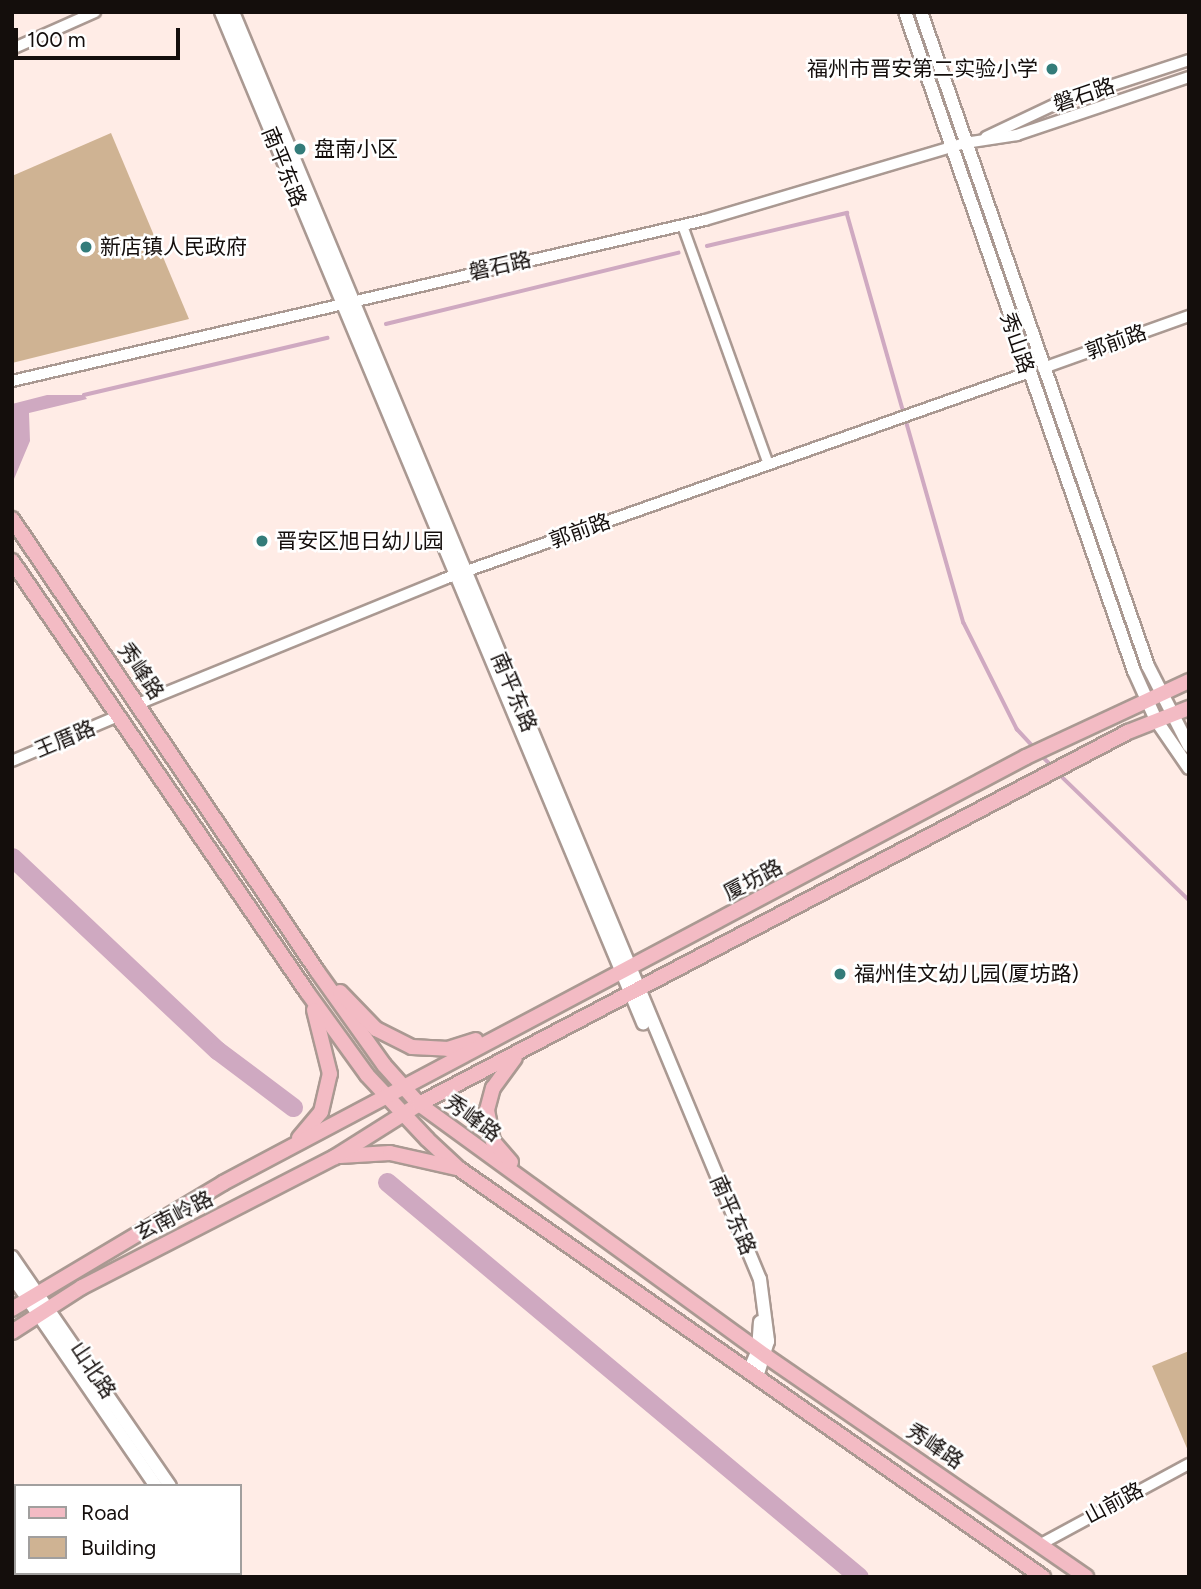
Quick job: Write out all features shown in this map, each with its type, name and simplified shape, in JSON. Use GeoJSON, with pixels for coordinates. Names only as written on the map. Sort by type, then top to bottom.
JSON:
{"type":"FeatureCollection","features":[{"type":"Feature","properties":{"kind":"main road","name":"南平东路"},"geometry":{"type":"LineString","coordinates":[[221,12],[634,991],[760,1279],[767,1307],[762,1353],[753,1373]]}},
{"type":"Feature","properties":{"kind":"main road","name":"南平东路"},"geometry":{"type":"LineString","coordinates":[[233,12],[345,302]]}},
{"type":"Feature","properties":{"kind":"main road","name":"秀山路"},"geometry":{"type":"LineString","coordinates":[[905,12],[1027,373],[1134,671],[1152,696]]}},
{"type":"Feature","properties":{"kind":"main road","name":"秀山路"},"geometry":{"type":"LineString","coordinates":[[921,12],[1148,666],[1152,696]]}},
{"type":"Feature","properties":{"kind":"main road","name":"秀峰路"},"geometry":{"type":"LineString","coordinates":[[12,519],[317,971],[403,1087],[419,1104],[762,1353],[1086,1577]]}},
{"type":"Feature","properties":{"kind":"main road","name":"秀峰路"},"geometry":{"type":"LineString","coordinates":[[12,561],[307,992],[385,1097],[402,1114],[458,1168],[1043,1577]]}},
{"type":"Feature","properties":{"kind":"main road","name":"厦坊路"},"geometry":{"type":"LineString","coordinates":[[340,1122],[1033,753],[1189,681]]}},
{"type":"Feature","properties":{"kind":"main road"},"geometry":{"type":"LineString","coordinates":[[1152,696],[1189,768]]}},
{"type":"Feature","properties":{"kind":"main road","name":"厦坊路"},"geometry":{"type":"LineString","coordinates":[[358,1141],[419,1104],[1050,773],[1163,717],[1189,708]]}},
{"type":"Feature","properties":{"kind":"main road"},"geometry":{"type":"LineString","coordinates":[[1163,717],[1189,747]]}},
{"type":"Feature","properties":{"kind":"main road"},"geometry":{"type":"LineString","coordinates":[[317,971],[376,1028],[412,1047],[448,1049],[505,1034]]}},
{"type":"Feature","properties":{"kind":"main road"},"geometry":{"type":"LineString","coordinates":[[285,1152],[323,1107],[329,1055],[307,992]]}},
{"type":"Feature","properties":{"kind":"main road"},"geometry":{"type":"LineString","coordinates":[[519,1053],[493,1088],[486,1121],[499,1151],[536,1188]]}},
{"type":"Feature","properties":{"kind":"main road","name":"玄南岭路"},"geometry":{"type":"LineString","coordinates":[[12,1309],[340,1122]]}},
{"type":"Feature","properties":{"kind":"main road","name":"玄南岭路"},"geometry":{"type":"LineString","coordinates":[[12,1332],[45,1309],[335,1157],[358,1141]]}},
{"type":"Feature","properties":{"kind":"main road"},"geometry":{"type":"LineString","coordinates":[[335,1157],[369,1153],[458,1168]]}},
{"type":"Feature","properties":{"kind":"main road","name":"山北路"},"geometry":{"type":"LineString","coordinates":[[12,1257],[45,1309],[169,1484]]}},
{"type":"Feature","properties":{"kind":"main road","name":"山北路"},"geometry":{"type":"LineString","coordinates":[[12,1276],[35,1294]]}},
{"type":"Feature","properties":{"kind":"main road","name":"山北路"},"geometry":{"type":"LineString","coordinates":[[45,1309],[155,1484]]}},
{"type":"Feature","properties":{"kind":"street"},"geometry":{"type":"LineString","coordinates":[[12,49],[95,12]]}},
{"type":"Feature","properties":{"kind":"street","name":"磐石路"},"geometry":{"type":"LineString","coordinates":[[12,381],[682,225],[983,138],[1058,103],[1189,60]]}},
{"type":"Feature","properties":{"kind":"street","name":"磐石路"},"geometry":{"type":"LineString","coordinates":[[983,138],[1017,135],[1189,77]]}},
{"type":"Feature","properties":{"kind":"street"},"geometry":{"type":"LineString","coordinates":[[682,225],[768,464]]}},
{"type":"Feature","properties":{"kind":"street","name":"郭前路"},"geometry":{"type":"LineString","coordinates":[[1043,368],[1189,316]]}},
{"type":"Feature","properties":{"kind":"street","name":"郭前路"},"geometry":{"type":"LineString","coordinates":[[138,704],[459,574],[1027,373]]}},
{"type":"Feature","properties":{"kind":"street","name":"王厝路"},"geometry":{"type":"LineString","coordinates":[[12,761],[118,716]]}},
{"type":"Feature","properties":{"kind":"street","name":"山前路"},"geometry":{"type":"LineString","coordinates":[[1041,1544],[1189,1464]]}},
{"type":"Feature","properties":{"kind":"shaded area"},"geometry":{"type":"Polygon","coordinates":[[[47,395],[84,395],[87,399],[29,413],[30,441],[14,479],[12,404],[47,395]]]}},
{"type":"Feature","properties":{"kind":"building","name":"新店镇人民政府"},"geometry":{"type":"Polygon","coordinates":[[[111,133],[189,319],[12,363],[12,176],[111,133]]]}},
{"type":"Feature","properties":{"kind":"building"},"geometry":{"type":"Polygon","coordinates":[[[1189,1351],[1189,1453],[1152,1366],[1189,1351]]]}},
{"type":"Feature","properties":{"kind":"waterway"},"geometry":{"type":"LineString","coordinates":[[707,246],[847,213],[964,623],[1017,729],[1035,748]]}},
{"type":"Feature","properties":{"kind":"waterway"},"geometry":{"type":"LineString","coordinates":[[386,324],[678,253]]}},
{"type":"Feature","properties":{"kind":"waterway"},"geometry":{"type":"LineString","coordinates":[[84,395],[327,338]]}},
{"type":"Feature","properties":{"kind":"waterway"},"geometry":{"type":"LineString","coordinates":[[1040,754],[1052,766]]}},
{"type":"Feature","properties":{"kind":"waterway"},"geometry":{"type":"LineString","coordinates":[[1057,772],[1189,900]]}},
{"type":"Feature","properties":{"kind":"waterway"},"geometry":{"type":"LineString","coordinates":[[12,857],[217,1050],[293,1107]]}},
{"type":"Feature","properties":{"kind":"waterway"},"geometry":{"type":"LineString","coordinates":[[387,1182],[859,1577]]}},
{"type":"Feature","properties":{"kind":"place","name":"福州市晋安第二实验小学"},"geometry":{"type":"Point","coordinates":[1052,69]}},
{"type":"Feature","properties":{"kind":"place","name":"盘南小区"},"geometry":{"type":"Point","coordinates":[300,149]}},
{"type":"Feature","properties":{"kind":"place","name":"新店镇人民政府"},"geometry":{"type":"Point","coordinates":[86,247]}},
{"type":"Feature","properties":{"kind":"place","name":"晋安区旭日幼儿园"},"geometry":{"type":"Point","coordinates":[262,541]}},
{"type":"Feature","properties":{"kind":"place","name":"福州佳文幼儿园(厦坊路)"},"geometry":{"type":"Point","coordinates":[840,974]}}]}
